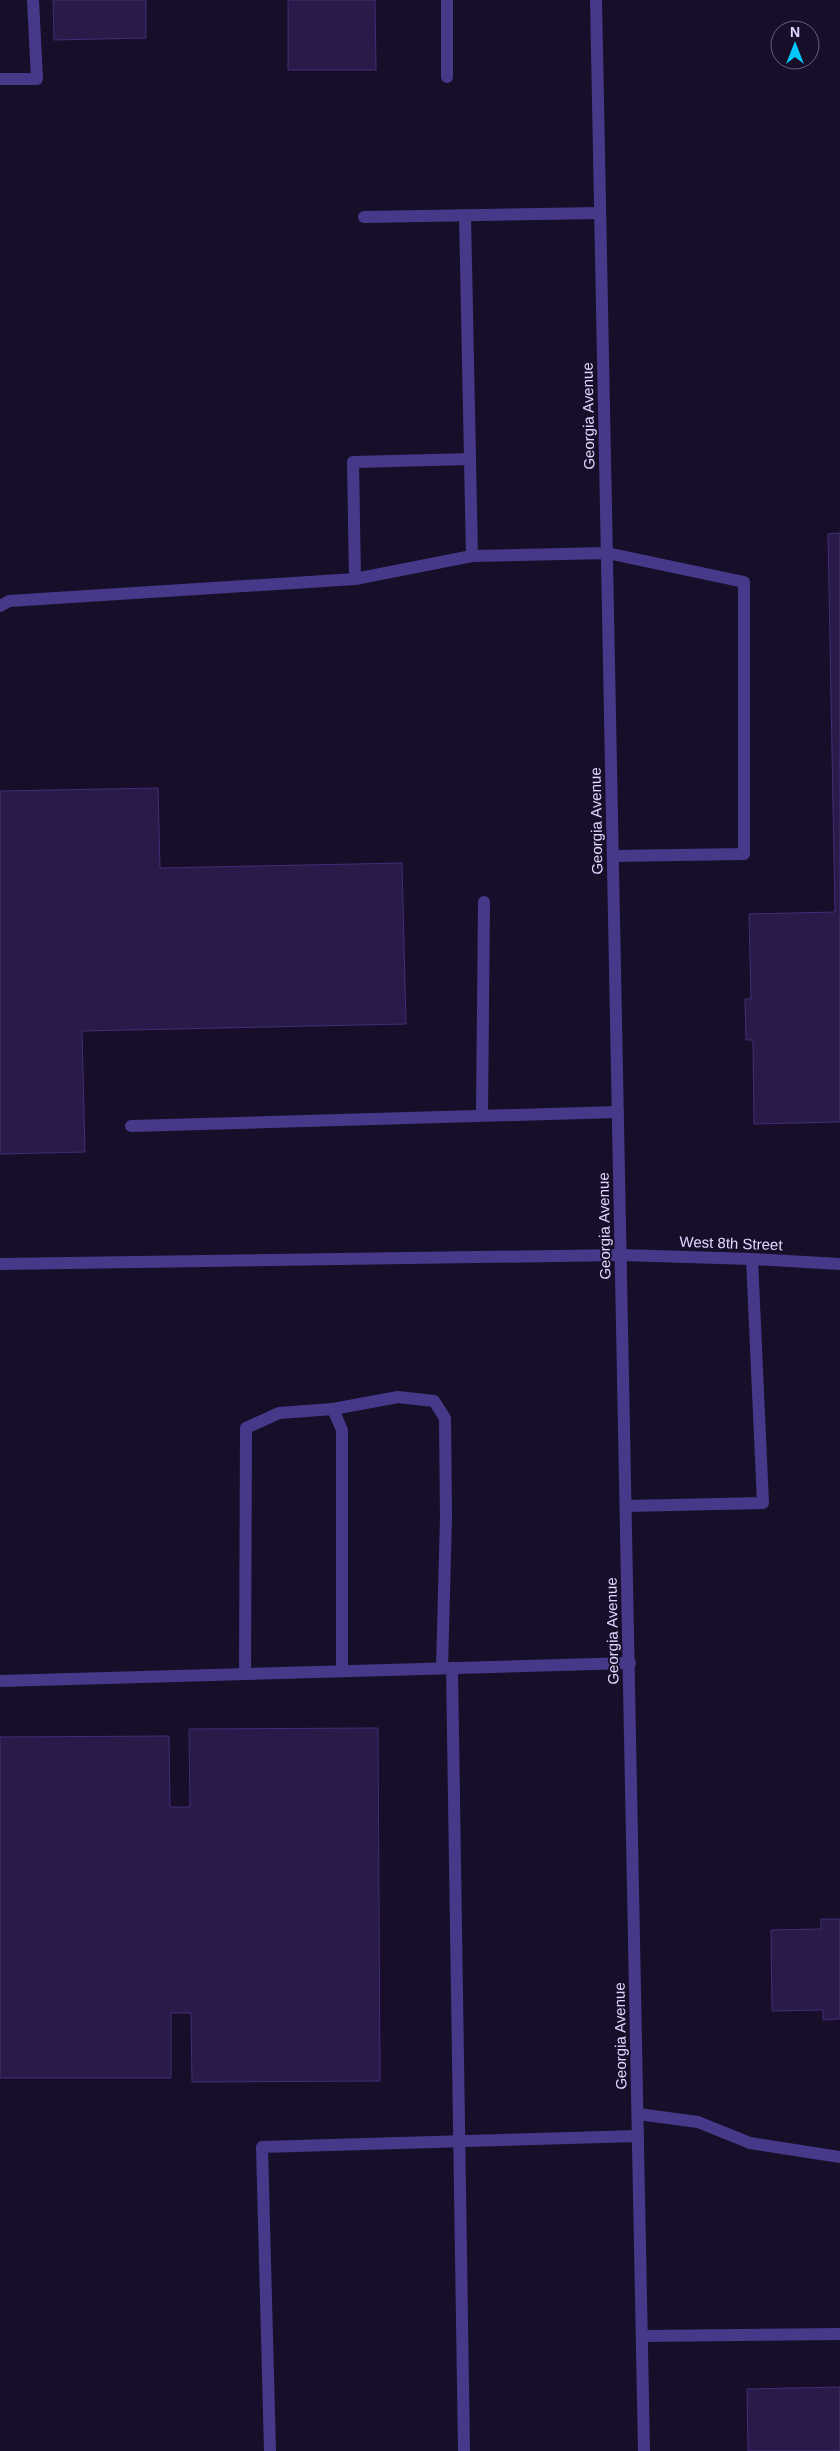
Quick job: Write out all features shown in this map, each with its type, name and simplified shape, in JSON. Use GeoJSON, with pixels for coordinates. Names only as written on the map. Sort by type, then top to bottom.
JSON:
{"type":"FeatureCollection","features":[{"type":"Feature","properties":{"kind":"street"},"geometry":{"type":"LineString","coordinates":[[0,79],[37,79],[34,0]]}},
{"type":"Feature","properties":{"kind":"street"},"geometry":{"type":"LineString","coordinates":[[447,0],[447,77]]}},
{"type":"Feature","properties":{"kind":"street","name":"Georgia Avenue"},"geometry":{"type":"LineString","coordinates":[[596,0],[644,2451]]}},
{"type":"Feature","properties":{"kind":"street"},"geometry":{"type":"LineString","coordinates":[[364,217],[600,212]]}},
{"type":"Feature","properties":{"kind":"street"},"geometry":{"type":"LineString","coordinates":[[465,215],[472,556]]}},
{"type":"Feature","properties":{"kind":"street"},"geometry":{"type":"LineString","coordinates":[[355,579],[353,462],[470,459]]}},
{"type":"Feature","properties":{"kind":"street"},"geometry":{"type":"LineString","coordinates":[[0,606],[9,601],[355,579],[472,556],[607,553],[744,582],[744,854],[613,856]]}},
{"type":"Feature","properties":{"kind":"street"},"geometry":{"type":"LineString","coordinates":[[482,1115],[484,902]]}},
{"type":"Feature","properties":{"kind":"street"},"geometry":{"type":"LineString","coordinates":[[131,1126],[618,1112]]}},
{"type":"Feature","properties":{"kind":"street","name":"West 8th Street"},"geometry":{"type":"LineString","coordinates":[[0,1264],[621,1255],[840,1264]]}},
{"type":"Feature","properties":{"kind":"street"},"geometry":{"type":"LineString","coordinates":[[626,1506],[763,1503],[752,1259]]}},
{"type":"Feature","properties":{"kind":"street"},"geometry":{"type":"LineString","coordinates":[[245,1674],[246,1428],[279,1413],[333,1409],[398,1396],[434,1401],[445,1418],[447,1668],[460,2142],[464,2451]]}},
{"type":"Feature","properties":{"kind":"street"},"geometry":{"type":"LineString","coordinates":[[333,1409],[342,1430],[342,1671]]}},
{"type":"Feature","properties":{"kind":"street"},"geometry":{"type":"LineString","coordinates":[[0,1681],[630,1663]]}},
{"type":"Feature","properties":{"kind":"street"},"geometry":{"type":"LineString","coordinates":[[638,2114],[698,2122],[750,2143],[840,2157]]}},
{"type":"Feature","properties":{"kind":"street"},"geometry":{"type":"LineString","coordinates":[[270,2451],[262,2147],[638,2136]]}},
{"type":"Feature","properties":{"kind":"street"},"geometry":{"type":"LineString","coordinates":[[642,2336],[840,2334]]}},
{"type":"Feature","properties":{"kind":"building"},"geometry":{"type":"Polygon","coordinates":[[[53,0],[146,0],[146,38],[54,40],[53,0]]]}},
{"type":"Feature","properties":{"kind":"building"},"geometry":{"type":"Polygon","coordinates":[[[288,0],[375,0],[376,70],[288,70],[288,0]]]}},
{"type":"Feature","properties":{"kind":"building"},"geometry":{"type":"Polygon","coordinates":[[[840,533],[840,1122],[754,1124],[753,1040],[746,1040],[745,999],[751,999],[749,914],[835,912],[828,534],[840,533]]]}},
{"type":"Feature","properties":{"kind":"building"},"geometry":{"type":"Polygon","coordinates":[[[158,788],[160,868],[402,863],[406,1024],[82,1031],[85,1152],[0,1154],[0,791],[158,788]]]}},
{"type":"Feature","properties":{"kind":"building"},"geometry":{"type":"Polygon","coordinates":[[[378,1728],[380,2081],[192,2082],[191,2013],[171,2013],[171,2078],[0,2078],[0,1737],[169,1736],[170,1807],[190,1807],[189,1729],[378,1728]]]}},
{"type":"Feature","properties":{"kind":"building"},"geometry":{"type":"Polygon","coordinates":[[[821,1919],[840,1919],[840,2019],[823,2020],[823,2010],[772,2011],[771,1930],[821,1929],[821,1919]]]}},
{"type":"Feature","properties":{"kind":"building"},"geometry":{"type":"Polygon","coordinates":[[[840,2387],[840,2451],[748,2451],[747,2389],[840,2387]]]}}]}
